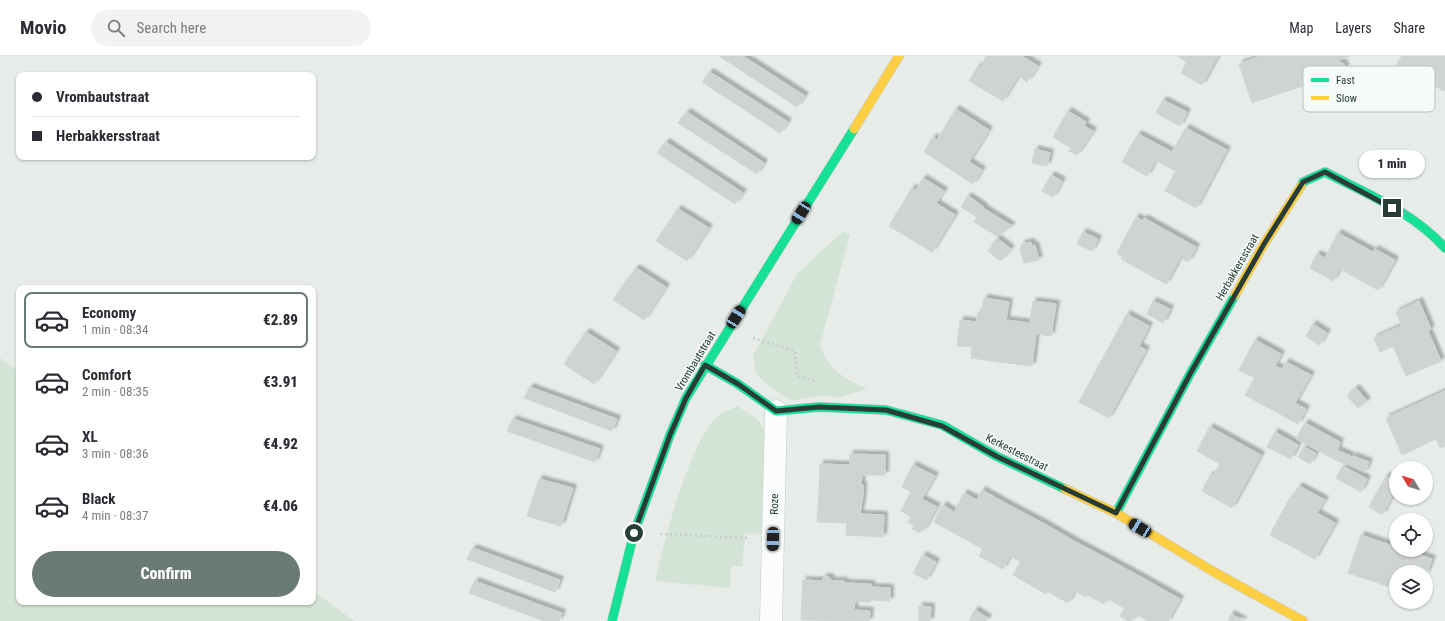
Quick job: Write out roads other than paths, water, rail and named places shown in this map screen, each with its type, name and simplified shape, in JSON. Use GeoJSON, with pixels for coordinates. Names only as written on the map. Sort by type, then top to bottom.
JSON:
{"type":"FeatureCollection","features":[{"type":"Feature","properties":{"kind":"street","name":"Vrombautstraat"},"geometry":{"type":"LineString","coordinates":[[612,621],[634,533],[670,435],[686,398],[705,365],[899,56]]}},
{"type":"Feature","properties":{"kind":"street","name":"Herbakkersstraat"},"geometry":{"type":"LineString","coordinates":[[1116,513],[1198,360],[1264,244],[1303,182],[1325,172],[1406,214],[1437,239],[1445,248]]}},
{"type":"Feature","properties":{"kind":"street"},"geometry":{"type":"LineString","coordinates":[[705,365],[738,384],[776,411]]}},
{"type":"Feature","properties":{"kind":"street","name":"Kerkesteestraat"},"geometry":{"type":"LineString","coordinates":[[776,411],[819,407],[886,410],[942,426],[996,456],[1116,513],[1214,572],[1303,621]]}},
{"type":"Feature","properties":{"kind":"street","name":"Roze"},"geometry":{"type":"LineString","coordinates":[[771,621],[776,411]]}}]}
